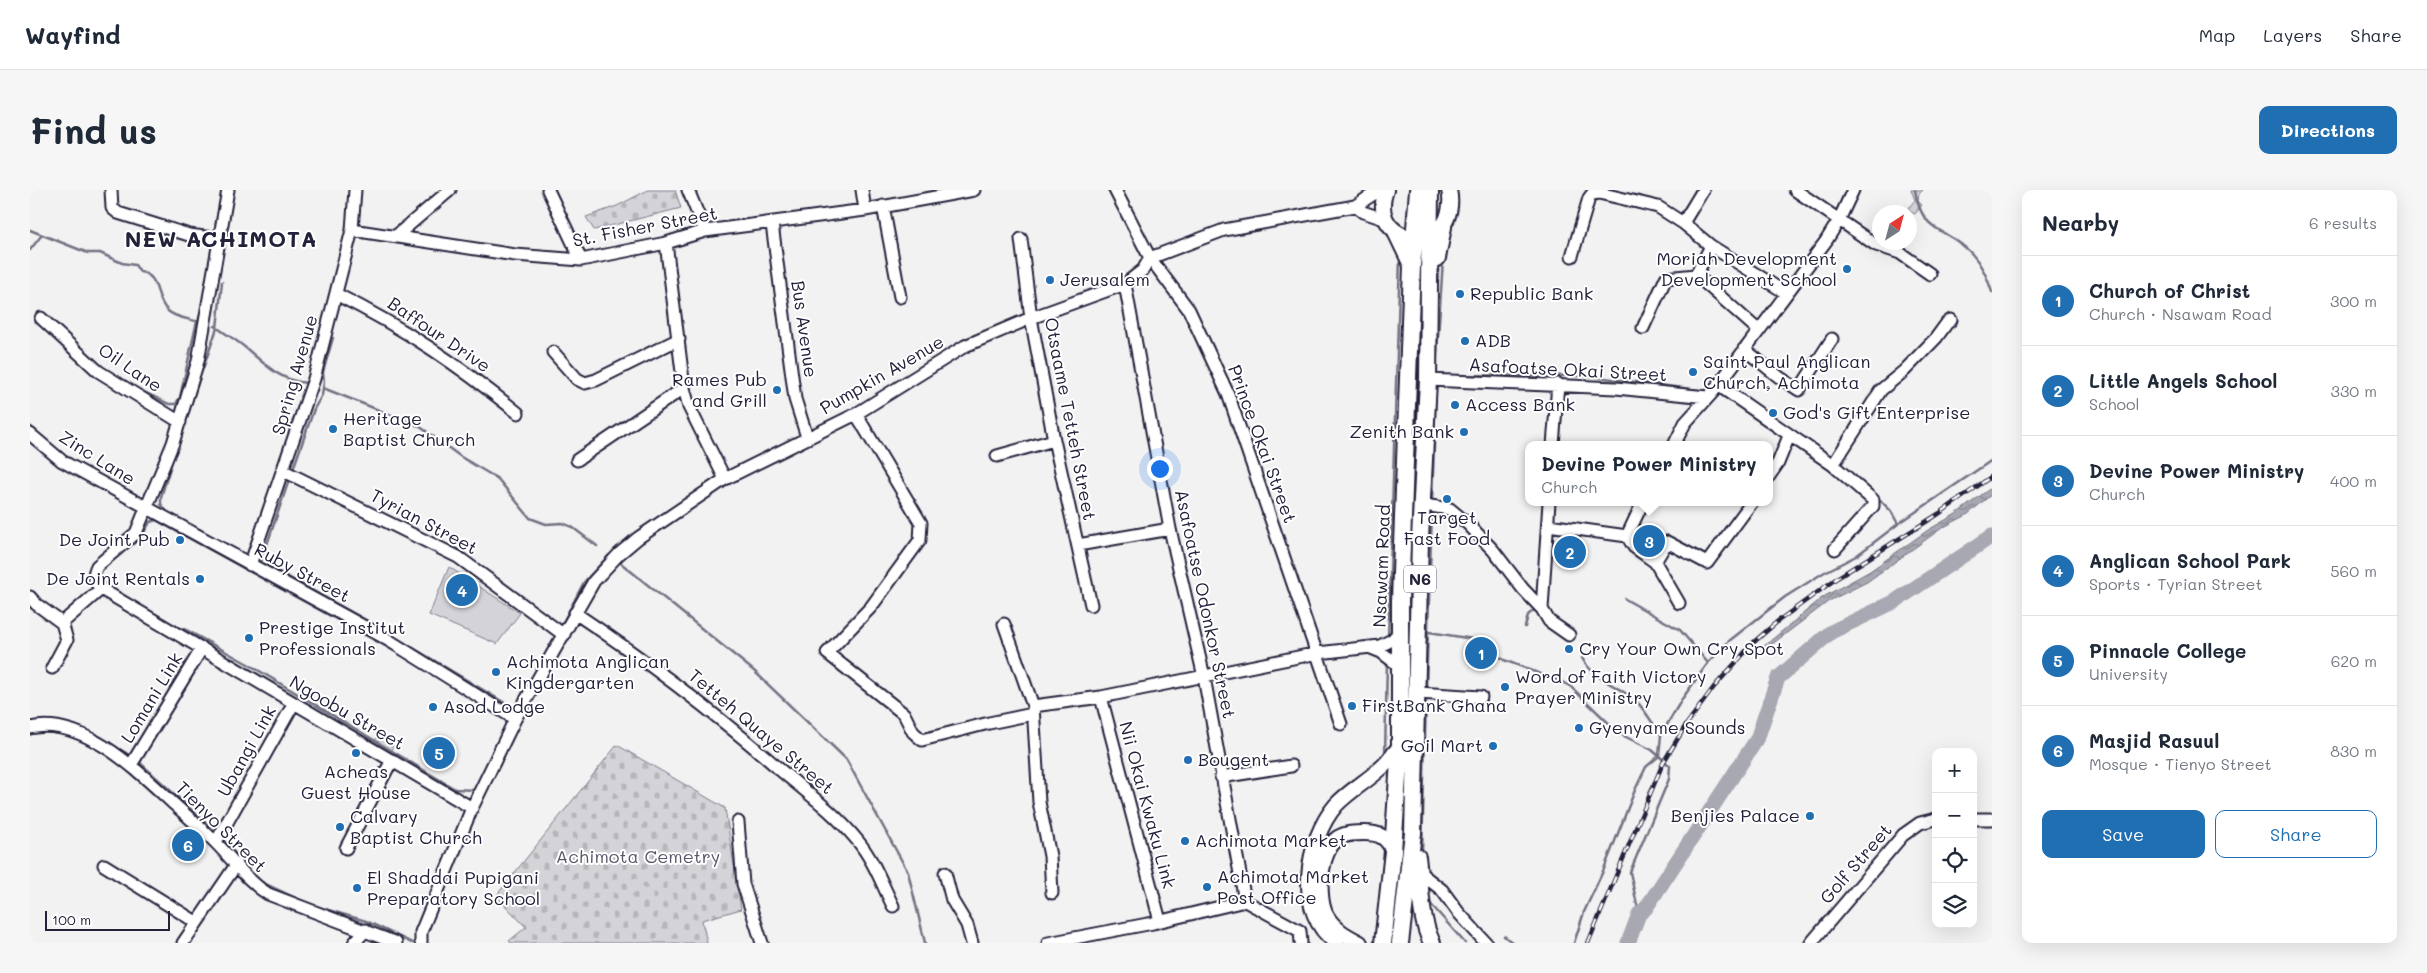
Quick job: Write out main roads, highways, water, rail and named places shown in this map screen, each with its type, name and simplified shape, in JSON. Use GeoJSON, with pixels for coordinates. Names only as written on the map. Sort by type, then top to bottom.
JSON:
{"type":"FeatureCollection","features":[{"type":"Feature","properties":{"kind":"highway","name":"Nsawam Road"},"geometry":{"type":"LineString","coordinates":[[1400,943],[1413,833],[1418,693],[1420,538],[1424,505],[1428,380],[1428,324],[1418,190]]}},
{"type":"Feature","properties":{"kind":"highway","name":"Nsawam Road"},"geometry":{"type":"LineString","coordinates":[[1383,943],[1393,852],[1400,746],[1398,665],[1412,266],[1421,239],[1430,190]]}},
{"type":"Feature","properties":{"kind":"highway"},"geometry":{"type":"LineString","coordinates":[[1428,324],[1434,293],[1437,252],[1443,227]]}},
{"type":"Feature","properties":{"kind":"highway"},"geometry":{"type":"LineString","coordinates":[[1397,234],[1412,266]]}},
{"type":"Feature","properties":{"kind":"highway"},"geometry":{"type":"LineString","coordinates":[[1413,833],[1422,911],[1432,943]]}},
{"type":"Feature","properties":{"kind":"main road"},"geometry":{"type":"LineString","coordinates":[[1386,190],[1382,210],[1384,219],[1397,234],[1421,239],[1443,227],[1450,212],[1449,190]]}},
{"type":"Feature","properties":{"kind":"main road"},"geometry":{"type":"LineString","coordinates":[[1337,943],[1322,929],[1312,906],[1309,891],[1311,862],[1319,834],[1335,806],[1356,786],[1380,769],[1400,746]]}},
{"type":"Feature","properties":{"kind":"main road"},"geometry":{"type":"LineString","coordinates":[[1360,943],[1334,926],[1324,910],[1321,875],[1325,856],[1338,838],[1355,833],[1378,834],[1389,842],[1393,852]]}},
{"type":"Feature","properties":{"kind":"water"},"geometry":{"type":"Polygon","coordinates":[[[1992,487],[1992,494],[1967,515],[1942,528],[1867,582],[1829,601],[1767,648],[1763,647],[1823,597],[1870,571],[1928,530],[1956,514],[1992,487]]]}},
{"type":"Feature","properties":{"kind":"waterway"},"geometry":{"type":"LineString","coordinates":[[1837,210],[1846,190]]}},
{"type":"Feature","properties":{"kind":"waterway"},"geometry":{"type":"LineString","coordinates":[[1915,190],[1918,205],[1923,215],[1937,229],[1963,245],[1972,254],[1984,272],[1992,292]]}},
{"type":"Feature","properties":{"kind":"waterway"},"geometry":{"type":"LineString","coordinates":[[30,230],[88,253],[100,253],[122,263],[135,265],[140,272],[147,274],[154,282],[161,300],[168,311],[179,317],[199,322]]}},
{"type":"Feature","properties":{"kind":"waterway"},"geometry":{"type":"LineString","coordinates":[[30,250],[41,236]]}},
{"type":"Feature","properties":{"kind":"waterway"},"geometry":{"type":"LineString","coordinates":[[1388,639],[1400,258]]}},
{"type":"Feature","properties":{"kind":"waterway"},"geometry":{"type":"LineString","coordinates":[[1436,369],[1443,260]]}},
{"type":"Feature","properties":{"kind":"waterway"},"geometry":{"type":"LineString","coordinates":[[191,403],[217,328],[222,282]]}},
{"type":"Feature","properties":{"kind":"waterway"},"geometry":{"type":"LineString","coordinates":[[176,415],[197,321]]}},
{"type":"Feature","properties":{"kind":"waterway"},"geometry":{"type":"LineString","coordinates":[[215,326],[281,376],[297,382],[307,383]]}},
{"type":"Feature","properties":{"kind":"waterway"},"geometry":{"type":"LineString","coordinates":[[1733,356],[1752,330]]}},
{"type":"Feature","properties":{"kind":"waterway"},"geometry":{"type":"LineString","coordinates":[[292,472],[314,409],[322,395],[323,372],[333,338]]}},
{"type":"Feature","properties":{"kind":"waterway"},"geometry":{"type":"LineString","coordinates":[[1436,375],[1589,376],[1706,391],[1722,370]]}},
{"type":"Feature","properties":{"kind":"waterway"},"geometry":{"type":"LineString","coordinates":[[306,385],[310,374]]}},
{"type":"Feature","properties":{"kind":"waterway"},"geometry":{"type":"LineString","coordinates":[[130,385],[169,404],[176,404],[178,400]]}},
{"type":"Feature","properties":{"kind":"waterway"},"geometry":{"type":"LineString","coordinates":[[1432,502],[1436,387]]}},
{"type":"Feature","properties":{"kind":"waterway"},"geometry":{"type":"LineString","coordinates":[[323,388],[419,426],[461,457],[498,479],[530,518],[546,524],[562,523],[572,527],[597,546]]}},
{"type":"Feature","properties":{"kind":"waterway"},"geometry":{"type":"LineString","coordinates":[[30,426],[36,431]]}},
{"type":"Feature","properties":{"kind":"waterway"},"geometry":{"type":"LineString","coordinates":[[168,513],[161,504],[161,497],[174,455]]}},
{"type":"Feature","properties":{"kind":"waterway"},"geometry":{"type":"LineString","coordinates":[[1639,914],[1630,872],[1669,779],[1670,766],[1659,756],[1661,735],[1682,699],[1708,663],[1729,641],[1785,597],[1823,573],[1856,556],[1898,524],[1992,460]]}},
{"type":"Feature","properties":{"kind":"waterway"},"geometry":{"type":"LineString","coordinates":[[290,477],[261,562],[375,625],[515,709]]}},
{"type":"Feature","properties":{"kind":"waterway"},"geometry":{"type":"LineString","coordinates":[[1878,498],[1891,511],[1898,524]]}},
{"type":"Feature","properties":{"kind":"waterway"},"geometry":{"type":"LineString","coordinates":[[1426,689],[1432,510]]}},
{"type":"Feature","properties":{"kind":"waterway"},"geometry":{"type":"LineString","coordinates":[[140,540],[150,522],[156,520],[405,657]]}},
{"type":"Feature","properties":{"kind":"waterway"},"geometry":{"type":"LineString","coordinates":[[1541,543],[1542,526]]}},
{"type":"Feature","properties":{"kind":"waterway"},"geometry":{"type":"LineString","coordinates":[[1628,943],[1639,914],[1646,908],[1757,739],[1778,678],[1831,632],[1894,602],[1992,536]]}},
{"type":"Feature","properties":{"kind":"waterway"},"geometry":{"type":"LineString","coordinates":[[560,628],[584,582],[609,555],[612,557]]}},
{"type":"Feature","properties":{"kind":"waterway"},"geometry":{"type":"LineString","coordinates":[[617,560],[754,671],[846,759],[908,872],[925,943]]}},
{"type":"Feature","properties":{"kind":"waterway"},"geometry":{"type":"LineString","coordinates":[[605,577],[619,562]]}},
{"type":"Feature","properties":{"kind":"waterway"},"geometry":{"type":"LineString","coordinates":[[595,591],[601,581]]}},
{"type":"Feature","properties":{"kind":"waterway"},"geometry":{"type":"LineString","coordinates":[[1625,599],[1680,630],[1708,663]]}},
{"type":"Feature","properties":{"kind":"waterway"},"geometry":{"type":"LineString","coordinates":[[1525,627],[1528,615],[1535,606]]}},
{"type":"Feature","properties":{"kind":"waterway"},"geometry":{"type":"LineString","coordinates":[[183,628],[248,664],[455,789],[474,790],[501,736]]}},
{"type":"Feature","properties":{"kind":"waterway"},"geometry":{"type":"LineString","coordinates":[[1429,632],[1473,639],[1504,660],[1569,685],[1620,734],[1652,750],[1659,756],[1646,767],[1635,790],[1604,869],[1584,912],[1574,943]]}},
{"type":"Feature","properties":{"kind":"waterway"},"geometry":{"type":"LineString","coordinates":[[515,709],[557,633]]}},
{"type":"Feature","properties":{"kind":"waterway"},"geometry":{"type":"LineString","coordinates":[[1582,658],[1593,672],[1636,701],[1661,735]]}},
{"type":"Feature","properties":{"kind":"waterway"},"geometry":{"type":"LineString","coordinates":[[1385,755],[1387,662]]}},
{"type":"Feature","properties":{"kind":"waterway"},"geometry":{"type":"LineString","coordinates":[[1422,854],[1426,697]]}},
{"type":"Feature","properties":{"kind":"waterway"},"geometry":{"type":"LineString","coordinates":[[56,722],[70,725]]}},
{"type":"Feature","properties":{"kind":"waterway"},"geometry":{"type":"LineString","coordinates":[[109,743],[133,757]]}},
{"type":"Feature","properties":{"kind":"waterway"},"geometry":{"type":"LineString","coordinates":[[137,760],[218,834]]}},
{"type":"Feature","properties":{"kind":"waterway"},"geometry":{"type":"LineString","coordinates":[[222,838],[253,875]]}},
{"type":"Feature","properties":{"kind":"waterway"},"geometry":{"type":"LineString","coordinates":[[259,881],[304,902]]}},
{"type":"Feature","properties":{"kind":"waterway"},"geometry":{"type":"LineString","coordinates":[[151,887],[175,902]]}},
{"type":"Feature","properties":{"kind":"waterway"},"geometry":{"type":"LineString","coordinates":[[1428,901],[1465,943]]}},
{"type":"Feature","properties":{"kind":"waterway"},"geometry":{"type":"LineString","coordinates":[[318,907],[366,921],[412,943]]}},
{"type":"Feature","properties":{"kind":"waterway"},"geometry":{"type":"LineString","coordinates":[[1504,936],[1513,943]]}},
{"type":"Feature","properties":{"kind":"railway"},"geometry":{"type":"LineString","coordinates":[[1588,943],[1663,763],[1686,725],[1714,687],[1754,642],[1778,621],[1837,578],[1940,513],[1992,476]]}},
{"type":"Feature","properties":{"kind":"place","name":"Moriah Development Development School"},"geometry":{"type":"Point","coordinates":[1847,269]}},
{"type":"Feature","properties":{"kind":"place","name":"Jerusalem"},"geometry":{"type":"Point","coordinates":[1050,280]}},
{"type":"Feature","properties":{"kind":"place","name":"Republic Bank"},"geometry":{"type":"Point","coordinates":[1460,294]}},
{"type":"Feature","properties":{"kind":"place","name":"ADB"},"geometry":{"type":"Point","coordinates":[1465,341]}},
{"type":"Feature","properties":{"kind":"place","name":"Saint Paul Anglican Church, Achimota"},"geometry":{"type":"Point","coordinates":[1693,372]}},
{"type":"Feature","properties":{"kind":"place","name":"Rames Pub and Grill"},"geometry":{"type":"Point","coordinates":[777,390]}},
{"type":"Feature","properties":{"kind":"place","name":"Access Bank"},"geometry":{"type":"Point","coordinates":[1455,405]}},
{"type":"Feature","properties":{"kind":"place","name":"God's Gift Enterprise"},"geometry":{"type":"Point","coordinates":[1773,413]}},
{"type":"Feature","properties":{"kind":"place","name":"Heritage Baptist Church"},"geometry":{"type":"Point","coordinates":[333,429]}},
{"type":"Feature","properties":{"kind":"place","name":"Zenith Bank"},"geometry":{"type":"Point","coordinates":[1464,432]}},
{"type":"Feature","properties":{"kind":"place","name":"Target Fast Food"},"geometry":{"type":"Point","coordinates":[1447,499]}},
{"type":"Feature","properties":{"kind":"place","name":"De Joint Pub"},"geometry":{"type":"Point","coordinates":[180,540]}},
{"type":"Feature","properties":{"kind":"place","name":"Devine Power Ministry"},"geometry":{"type":"Point","coordinates":[1649,541]}},
{"type":"Feature","properties":{"kind":"place","name":"Little Angels School"},"geometry":{"type":"Point","coordinates":[1570,552]}},
{"type":"Feature","properties":{"kind":"place","name":"De Joint Rentals"},"geometry":{"type":"Point","coordinates":[200,579]}},
{"type":"Feature","properties":{"kind":"place","name":"Anglican School Park"},"geometry":{"type":"Point","coordinates":[462,590]}},
{"type":"Feature","properties":{"kind":"place","name":"Prestige Institut Professionals"},"geometry":{"type":"Point","coordinates":[249,638]}},
{"type":"Feature","properties":{"kind":"place","name":"Cry Your Own Cry Spot"},"geometry":{"type":"Point","coordinates":[1569,649]}},
{"type":"Feature","properties":{"kind":"place","name":"Church of Christ"},"geometry":{"type":"Point","coordinates":[1481,653]}},
{"type":"Feature","properties":{"kind":"place","name":"Achimota Anglican Kingdergarten"},"geometry":{"type":"Point","coordinates":[496,672]}},
{"type":"Feature","properties":{"kind":"place","name":"Word of Faith Victory Prayer Ministry"},"geometry":{"type":"Point","coordinates":[1505,687]}},
{"type":"Feature","properties":{"kind":"place","name":"FirstBank Ghana"},"geometry":{"type":"Point","coordinates":[1352,706]}},
{"type":"Feature","properties":{"kind":"place","name":"Asod Lodge"},"geometry":{"type":"Point","coordinates":[433,707]}},
{"type":"Feature","properties":{"kind":"place","name":"Gyenyame Sounds"},"geometry":{"type":"Point","coordinates":[1579,728]}},
{"type":"Feature","properties":{"kind":"place","name":"Goil Mart"},"geometry":{"type":"Point","coordinates":[1493,746]}},
{"type":"Feature","properties":{"kind":"place","name":"Acheas Guest House"},"geometry":{"type":"Point","coordinates":[356,753]}},
{"type":"Feature","properties":{"kind":"place","name":"Pinnacle College"},"geometry":{"type":"Point","coordinates":[439,753]}},
{"type":"Feature","properties":{"kind":"place","name":"Bougent"},"geometry":{"type":"Point","coordinates":[1188,760]}},
{"type":"Feature","properties":{"kind":"place","name":"Benjies Palace"},"geometry":{"type":"Point","coordinates":[1810,816]}},
{"type":"Feature","properties":{"kind":"place","name":"Calvary Baptist Church"},"geometry":{"type":"Point","coordinates":[340,827]}},
{"type":"Feature","properties":{"kind":"place","name":"Achimota Market"},"geometry":{"type":"Point","coordinates":[1185,841]}},
{"type":"Feature","properties":{"kind":"place","name":"Masjid Rasuul"},"geometry":{"type":"Point","coordinates":[188,845]}},
{"type":"Feature","properties":{"kind":"place","name":"Achimota Market Post Office"},"geometry":{"type":"Point","coordinates":[1207,887]}},
{"type":"Feature","properties":{"kind":"place","name":"El Shaddai Pupigani Preparatory School"},"geometry":{"type":"Point","coordinates":[357,888]}},
{"type":"Feature","properties":{"kind":"district","name":"NEW ACHIMOTA"},"geometry":{"type":"Point","coordinates":[221,239]}},
{"type":"Feature","properties":{"kind":"park label","name":"Achimota Cemetry"},"geometry":{"type":"Point","coordinates":[638,857]}}]}
